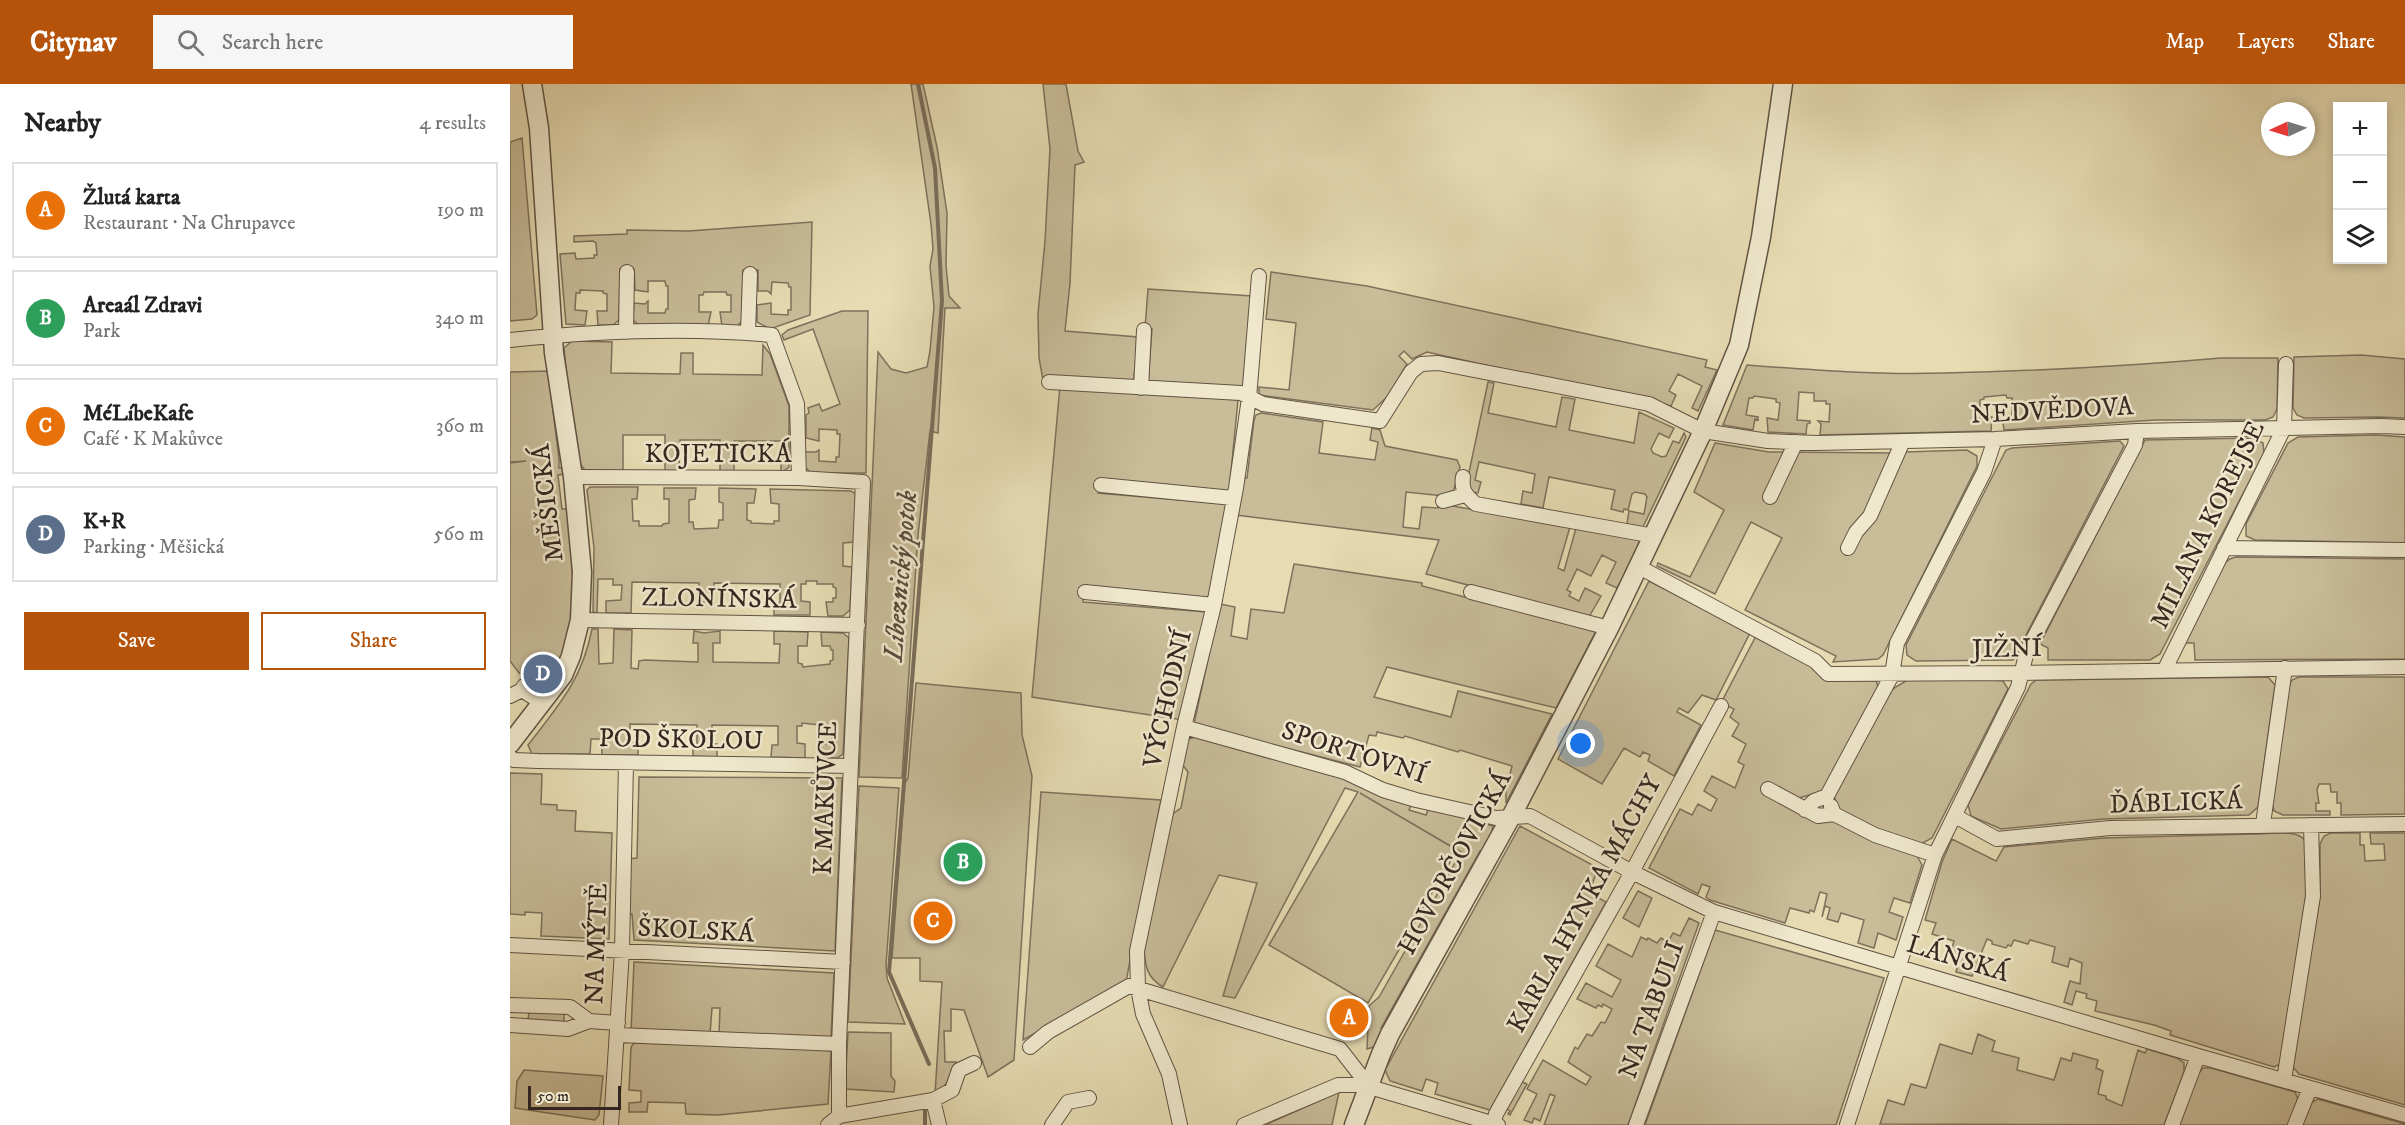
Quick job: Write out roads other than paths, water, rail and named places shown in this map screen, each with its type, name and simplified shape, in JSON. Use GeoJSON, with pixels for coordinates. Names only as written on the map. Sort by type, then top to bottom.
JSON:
{"type":"FeatureCollection","features":[{"type":"Feature","properties":{"kind":"street","name":"MĚŠICKÁ"},"geometry":{"type":"LineString","coordinates":[[510,744],[563,675],[572,656],[580,620],[582,572],[573,477],[552,335],[539,128],[532,84]]}},
{"type":"Feature","properties":{"kind":"street","name":"HOVORČOVICKÁ"},"geometry":{"type":"LineString","coordinates":[[1354,1125],[1390,1034],[1512,815],[1609,628],[1703,431],[1739,345],[1761,237],[1783,84]]}},
{"type":"Feature","properties":{"kind":"street"},"geometry":{"type":"LineString","coordinates":[[626,332],[627,272]]}},
{"type":"Feature","properties":{"kind":"street"},"geometry":{"type":"LineString","coordinates":[[748,333],[750,274]]}},
{"type":"Feature","properties":{"kind":"street","name":"VÝCHODNÍ"},"geometry":{"type":"LineString","coordinates":[[1180,1125],[1169,1074],[1143,1014],[1138,988],[1137,951],[1184,727],[1214,605],[1248,398],[1259,276]]}},
{"type":"Feature","properties":{"kind":"street"},"geometry":{"type":"LineString","coordinates":[[1141,388],[1144,330]]}},
{"type":"Feature","properties":{"kind":"street"},"geometry":{"type":"LineString","coordinates":[[510,340],[552,335],[626,332],[772,335],[797,404],[799,478]]}},
{"type":"Feature","properties":{"kind":"street","name":"NEDVĚDOVA"},"geometry":{"type":"LineString","coordinates":[[1248,398],[1263,404],[1380,421],[1411,372],[1421,364],[1438,363],[1649,404],[1703,431],[1768,441],[1995,439],[2137,431],[2405,427]]}},
{"type":"Feature","properties":{"kind":"street","name":"MILANA KOREJSE"},"geometry":{"type":"LineString","coordinates":[[2165,669],[2284,428],[2286,364]]}},
{"type":"Feature","properties":{"kind":"street"},"geometry":{"type":"LineString","coordinates":[[1049,382],[1241,393],[1248,398]]}},
{"type":"Feature","properties":{"kind":"street"},"geometry":{"type":"LineString","coordinates":[[1847,1125],[1935,855],[2018,687],[2027,651],[2134,445],[2137,431]]}},
{"type":"Feature","properties":{"kind":"street"},"geometry":{"type":"LineString","coordinates":[[1806,810],[1814,801],[1827,796],[1892,675],[1897,644],[1984,472],[1995,439]]}},
{"type":"Feature","properties":{"kind":"street"},"geometry":{"type":"LineString","coordinates":[[1848,548],[1856,532],[1870,516],[1903,441]]}},
{"type":"Feature","properties":{"kind":"street"},"geometry":{"type":"LineString","coordinates":[[1770,497],[1796,442]]}},
{"type":"Feature","properties":{"kind":"street","name":"KOJETICKÁ"},"geometry":{"type":"LineString","coordinates":[[573,477],[799,478],[863,482]]}},
{"type":"Feature","properties":{"kind":"street"},"geometry":{"type":"LineString","coordinates":[[1463,477],[1462,485],[1466,495],[1476,504],[1654,536]]}},
{"type":"Feature","properties":{"kind":"street","name":"K MAKŮVCE"},"geometry":{"type":"LineString","coordinates":[[833,1121],[843,962],[863,482]]}},
{"type":"Feature","properties":{"kind":"street"},"geometry":{"type":"LineString","coordinates":[[1101,485],[1233,498]]}},
{"type":"Feature","properties":{"kind":"street"},"geometry":{"type":"LineString","coordinates":[[1443,501],[1466,495]]}},
{"type":"Feature","properties":{"kind":"street"},"geometry":{"type":"LineString","coordinates":[[2224,548],[2405,550]]}},
{"type":"Feature","properties":{"kind":"street","name":"JIŽNÍ"},"geometry":{"type":"LineString","coordinates":[[1639,567],[1815,661],[1828,674],[2020,674],[2165,669],[2405,667]]}},
{"type":"Feature","properties":{"kind":"street"},"geometry":{"type":"LineString","coordinates":[[1085,592],[1214,605]]}},
{"type":"Feature","properties":{"kind":"street"},"geometry":{"type":"LineString","coordinates":[[1471,592],[1609,628]]}},
{"type":"Feature","properties":{"kind":"street","name":"ZLONÍNSKÁ"},"geometry":{"type":"LineString","coordinates":[[580,620],[858,625]]}},
{"type":"Feature","properties":{"kind":"street"},"geometry":{"type":"LineString","coordinates":[[2263,824],[2285,668]]}},
{"type":"Feature","properties":{"kind":"street"},"geometry":{"type":"LineString","coordinates":[[542,703],[516,693],[535,681],[563,675]]}},
{"type":"Feature","properties":{"kind":"street","name":"KARLA HYNKA MÁCHY"},"geometry":{"type":"LineString","coordinates":[[1495,1124],[1496,1114],[1632,872],[1721,706]]}},
{"type":"Feature","properties":{"kind":"street","name":"SPORTOVNÍ"},"geometry":{"type":"LineString","coordinates":[[1184,727],[1345,772],[1383,790],[1416,800],[1496,818],[1512,815]]}},
{"type":"Feature","properties":{"kind":"street","name":"POD ŠKOLOU"},"geometry":{"type":"LineString","coordinates":[[510,757],[514,760],[626,764],[851,766]]}},
{"type":"Feature","properties":{"kind":"street","name":"NA MÝTĚ"},"geometry":{"type":"LineString","coordinates":[[611,1125],[622,951],[626,764]]}},
{"type":"Feature","properties":{"kind":"street"},"geometry":{"type":"LineString","coordinates":[[1768,789],[1818,816],[1834,814],[1875,835],[1935,855]]}},
{"type":"Feature","properties":{"kind":"street"},"geometry":{"type":"LineString","coordinates":[[1827,796],[1834,814]]}},
{"type":"Feature","properties":{"kind":"street","name":"LÁNSKÁ"},"geometry":{"type":"LineString","coordinates":[[1512,815],[1530,816],[1632,872],[1714,912],[2405,1115]]}},
{"type":"Feature","properties":{"kind":"street","name":"ĎÁBLICKÁ"},"geometry":{"type":"LineString","coordinates":[[1954,816],[1997,839],[2110,828],[2263,824],[2405,824]]}},
{"type":"Feature","properties":{"kind":"street"},"geometry":{"type":"LineString","coordinates":[[2283,1080],[2313,896],[2311,825]]}},
{"type":"Feature","properties":{"kind":"street","name":"NA TABULI"},"geometry":{"type":"LineString","coordinates":[[1635,1125],[1714,912]]}},
{"type":"Feature","properties":{"kind":"street","name":"ŠKOLSKÁ"},"geometry":{"type":"LineString","coordinates":[[510,945],[843,962]]}},
{"type":"Feature","properties":{"kind":"street"},"geometry":{"type":"LineString","coordinates":[[1030,1047],[1048,1032],[1129,986],[1340,1049],[1368,1085]]}},
{"type":"Feature","properties":{"kind":"street"},"geometry":{"type":"LineString","coordinates":[[510,1005],[570,1007],[589,1021],[618,1029],[839,1044]]}},
{"type":"Feature","properties":{"kind":"street"},"geometry":{"type":"LineString","coordinates":[[510,1025],[568,1029],[589,1021]]}},
{"type":"Feature","properties":{"kind":"street"},"geometry":{"type":"LineString","coordinates":[[2172,1125],[2198,1056]]}},
{"type":"Feature","properties":{"kind":"street"},"geometry":{"type":"LineString","coordinates":[[833,1121],[933,1100],[952,1090],[959,1070],[974,1063]]}},
{"type":"Feature","properties":{"kind":"street"},"geometry":{"type":"LineString","coordinates":[[1244,1125],[1338,1085],[1368,1085],[1495,1124]]}},
{"type":"Feature","properties":{"kind":"street"},"geometry":{"type":"LineString","coordinates":[[2295,1125],[2310,1088]]}},
{"type":"Feature","properties":{"kind":"street"},"geometry":{"type":"LineString","coordinates":[[1052,1125],[1068,1102],[1089,1098]]}},
{"type":"Feature","properties":{"kind":"street"},"geometry":{"type":"LineString","coordinates":[[933,1100],[939,1125]]}},
{"type":"Feature","properties":{"kind":"waterway","name":"Líbeznický potok"},"geometry":{"type":"LineString","coordinates":[[918,84],[935,168],[942,301],[889,972],[929,1064]]}},
{"type":"Feature","properties":{"kind":"waterway","name":"Líbeznický potok"},"geometry":{"type":"LineString","coordinates":[[925,1106],[925,1125]]}},
{"type":"Feature","properties":{"kind":"place","name":"K+R"},"geometry":{"type":"Point","coordinates":[543,674]}},
{"type":"Feature","properties":{"kind":"place","name":"Areaál Zdravi"},"geometry":{"type":"Point","coordinates":[963,862]}},
{"type":"Feature","properties":{"kind":"place","name":"MéLíbeKafe"},"geometry":{"type":"Point","coordinates":[933,921]}},
{"type":"Feature","properties":{"kind":"place","name":"Žlutá karta"},"geometry":{"type":"Point","coordinates":[1349,1018]}}]}
